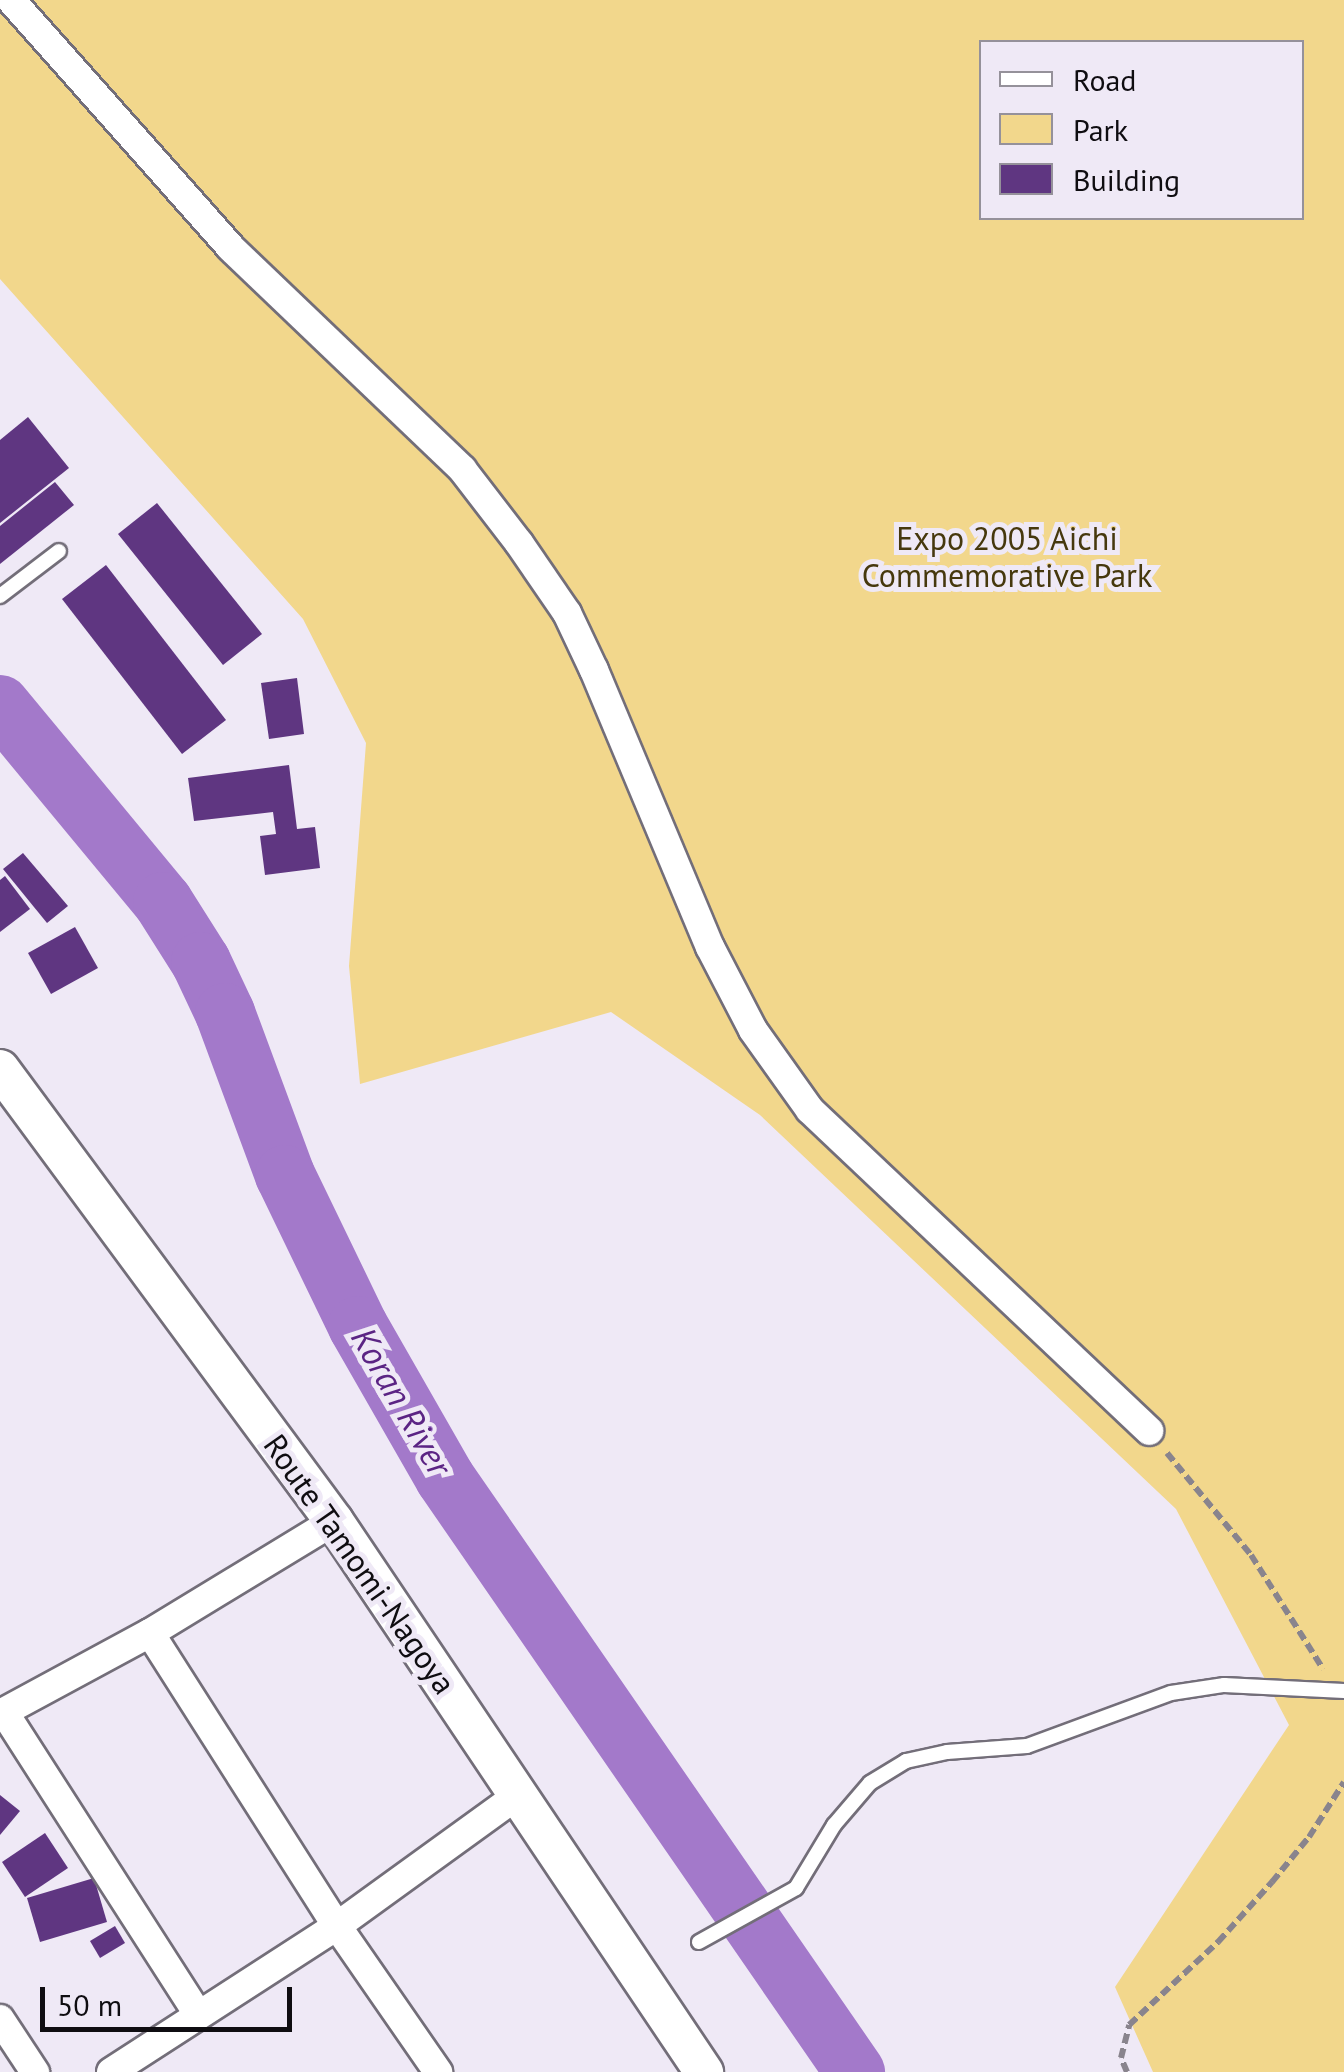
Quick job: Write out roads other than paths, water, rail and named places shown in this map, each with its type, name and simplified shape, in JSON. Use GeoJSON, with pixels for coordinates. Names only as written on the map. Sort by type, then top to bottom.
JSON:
{"type":"FeatureCollection","features":[{"type":"Feature","properties":{"kind":"main road","name":"Route Tamomi-Nagoya"},"geometry":{"type":"LineString","coordinates":[[0,1069],[334,1521],[704,2072]]}},
{"type":"Feature","properties":{"kind":"street"},"geometry":{"type":"LineString","coordinates":[[11,0],[231,248],[462,469],[567,612],[710,947],[754,1030],[810,1110],[1149,1432]]}},
{"type":"Feature","properties":{"kind":"street"},"geometry":{"type":"LineString","coordinates":[[197,2013],[2,1713],[150,1633],[334,1521]]}},
{"type":"Feature","properties":{"kind":"street"},"geometry":{"type":"LineString","coordinates":[[150,1633],[337,1926],[438,2072]]}},
{"type":"Feature","properties":{"kind":"street"},"geometry":{"type":"LineString","coordinates":[[111,2072],[337,1926],[518,1795]]}},
{"type":"Feature","properties":{"kind":"street"},"geometry":{"type":"LineString","coordinates":[[0,2019],[35,2072]]}},
{"type":"Feature","properties":{"kind":"lane"},"geometry":{"type":"LineString","coordinates":[[0,596],[59,550]]}},
{"type":"Feature","properties":{"kind":"lane"},"geometry":{"type":"LineString","coordinates":[[700,1942],[796,1888],[834,1825],[870,1783],[906,1760],[947,1752],[1027,1746],[1171,1693],[1224,1685],[1339,1688]]}},
{"type":"Feature","properties":{"kind":"waterway","name":"Koran River"},"geometry":{"type":"LineString","coordinates":[[0,705],[163,902],[201,962],[225,1013],[285,1175],[358,1326],[445,1478],[855,2072]]}},
{"type":"Feature","properties":{"kind":"park label","name":"Expo 2005 Aichi Commemorative Park"},"geometry":{"type":"Point","coordinates":[1007,558]}}]}
